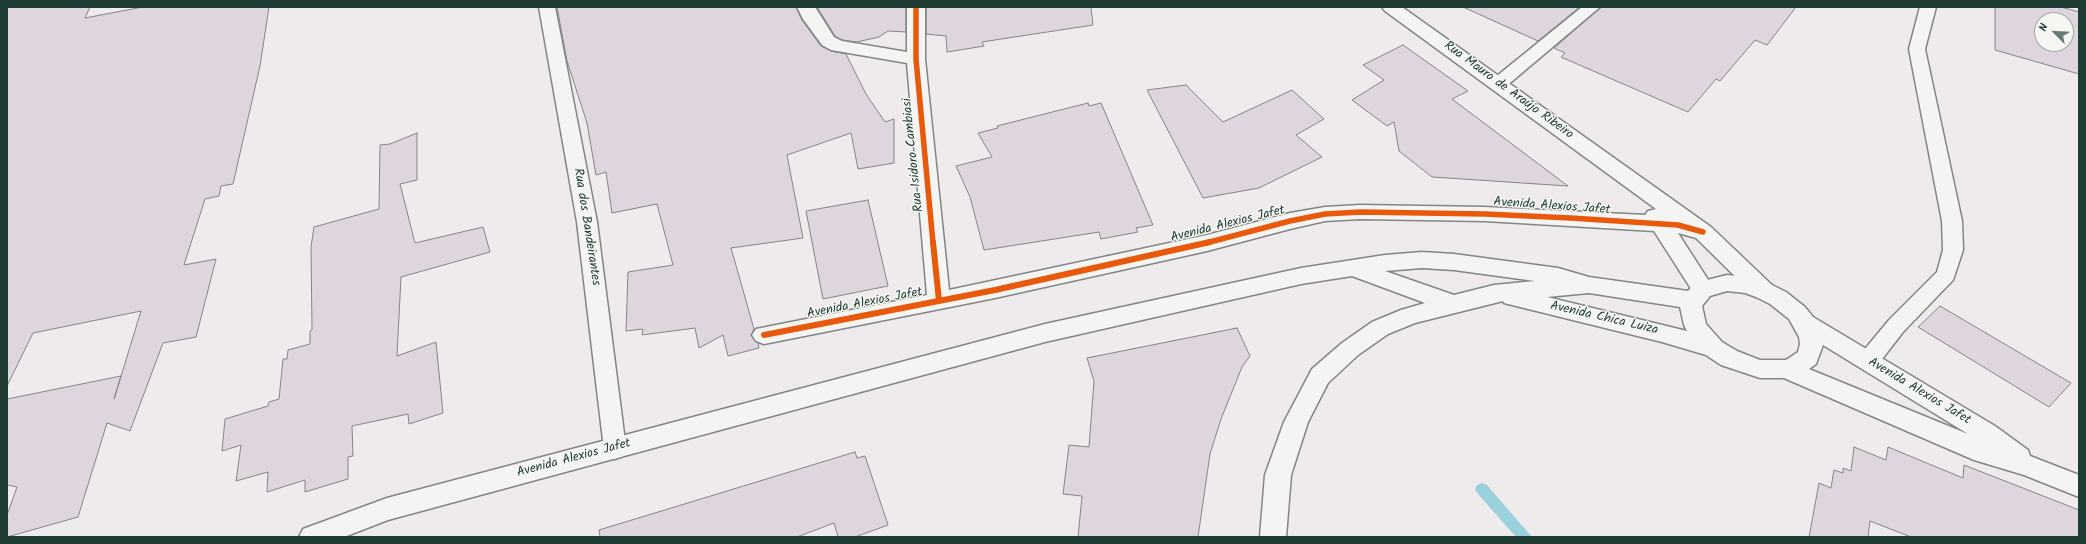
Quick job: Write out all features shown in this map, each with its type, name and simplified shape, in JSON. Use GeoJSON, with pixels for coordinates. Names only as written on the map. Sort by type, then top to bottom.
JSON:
{"type":"FeatureCollection","features":[{"type":"Feature","properties":{"kind":"main road"},"geometry":{"type":"LineString","coordinates":[[806,7],[812,19],[828,41],[837,46],[916,59]]}},
{"type":"Feature","properties":{"kind":"main road","name":"Rua Isidoro Cambiasi"},"geometry":{"type":"LineString","coordinates":[[916,7],[916,59],[939,301]]}},
{"type":"Feature","properties":{"kind":"main road","name":"Rua Mauro de Araújo Ribeiro"},"geometry":{"type":"LineString","coordinates":[[1391,7],[1703,232],[1764,291]]}},
{"type":"Feature","properties":{"kind":"main road","name":"Rua Mauro de Araújo Ribeiro"},"geometry":{"type":"LineString","coordinates":[[1624,176],[1662,225],[1698,294]]}},
{"type":"Feature","properties":{"kind":"main road","name":"Avenida Alexios Jafet"},"geometry":{"type":"LineString","coordinates":[[764,335],[939,301],[1159,254],[1290,221],[1325,214],[1360,212],[1485,214],[1571,218],[1678,225],[1703,232]]}},
{"type":"Feature","properties":{"kind":"main road","name":"Avenida Alexios Jafet"},"geometry":{"type":"LineString","coordinates":[[312,537],[387,509],[1044,333],[1302,276],[1352,268],[1422,260],[1454,262],[1558,276],[1589,285]]}},
{"type":"Feature","properties":{"kind":"main road","name":"Avenida Alexios Jafet"},"geometry":{"type":"LineString","coordinates":[[1352,268],[1454,304]]}},
{"type":"Feature","properties":{"kind":"main road"},"geometry":{"type":"LineString","coordinates":[[1727,283],[1746,285],[1764,291],[1786,303],[1805,323],[1811,337],[1810,350],[1803,361],[1786,369],[1770,370],[1749,366],[1729,358],[1714,348],[1700,334],[1695,325],[1691,309],[1698,294],[1727,283]]}},
{"type":"Feature","properties":{"kind":"main road","name":"Avenida Chica Luiza"},"geometry":{"type":"LineString","coordinates":[[1273,537],[1278,475],[1296,422],[1320,376],[1350,349],[1380,328],[1410,316],[1494,293],[1589,285],[1698,294]]}},
{"type":"Feature","properties":{"kind":"main road","name":"Avenida Chica Luiza"},"geometry":{"type":"LineString","coordinates":[[1494,293],[1662,333],[1714,348]]}},
{"type":"Feature","properties":{"kind":"main road","name":"Avenida Alexios Jafet"},"geometry":{"type":"LineString","coordinates":[[1805,323],[1986,433],[2029,466]]}},
{"type":"Feature","properties":{"kind":"main road","name":"Avenida Alexios Jafet"},"geometry":{"type":"LineString","coordinates":[[1786,369],[1983,452],[2029,466],[2079,486]]}},
{"type":"Feature","properties":{"kind":"lane","name":"Rua dos Bandeirantes"},"geometry":{"type":"LineString","coordinates":[[547,7],[587,222],[615,449]]}},
{"type":"Feature","properties":{"kind":"lane"},"geometry":{"type":"LineString","coordinates":[[1498,84],[1592,7]]}},
{"type":"Feature","properties":{"kind":"lane"},"geometry":{"type":"LineString","coordinates":[[1868,361],[1896,326],[1946,275],[1953,250],[1952,221],[1917,49],[1928,7]]}},
{"type":"Feature","properties":{"kind":"building"},"geometry":{"type":"Polygon","coordinates":[[[7,7],[90,7],[85,18],[143,7],[269,7],[260,66],[233,184],[221,186],[219,196],[205,199],[184,265],[216,259],[196,337],[163,343],[130,431],[107,423],[78,517],[7,537],[7,515],[17,487],[7,485],[7,399],[121,376],[114,399],[141,311],[33,333],[7,386],[7,7]]]}},
{"type":"Feature","properties":{"kind":"building"},"geometry":{"type":"Polygon","coordinates":[[[557,7],[796,7],[802,20],[821,46],[831,51],[846,54],[866,94],[885,122],[894,119],[894,163],[858,169],[851,133],[787,155],[803,238],[731,248],[754,329],[751,336],[758,343],[759,348],[728,356],[723,335],[699,348],[695,328],[642,335],[643,329],[626,331],[628,272],[673,265],[657,204],[612,213],[606,172],[596,175],[587,123],[567,61],[557,7]]]}},
{"type":"Feature","properties":{"kind":"building"},"geometry":{"type":"Polygon","coordinates":[[[817,7],[906,7],[906,32],[888,31],[879,37],[857,42],[842,40],[835,36],[817,7]]]}},
{"type":"Feature","properties":{"kind":"building"},"geometry":{"type":"Polygon","coordinates":[[[926,7],[1091,7],[1093,25],[982,42],[984,46],[947,52],[946,36],[926,34],[926,7]]]}},
{"type":"Feature","properties":{"kind":"building"},"geometry":{"type":"Polygon","coordinates":[[[1463,7],[1580,7],[1538,41],[1463,7]]]}},
{"type":"Feature","properties":{"kind":"building"},"geometry":{"type":"Polygon","coordinates":[[[1601,7],[1796,7],[1767,45],[1755,40],[1720,81],[1716,79],[1688,112],[1561,57],[1565,53],[1554,48],[1601,7]]]}},
{"type":"Feature","properties":{"kind":"building"},"geometry":{"type":"Polygon","coordinates":[[[1995,7],[2061,7],[2079,12],[2079,74],[1995,50],[1995,7]]]}},
{"type":"Feature","properties":{"kind":"building"},"geometry":{"type":"Polygon","coordinates":[[[1403,45],[1468,91],[1452,99],[1568,186],[1432,177],[1399,151],[1394,122],[1387,126],[1352,100],[1384,80],[1363,65],[1403,45]]]}},
{"type":"Feature","properties":{"kind":"building"},"geometry":{"type":"Polygon","coordinates":[[[1186,85],[1223,122],[1292,90],[1324,119],[1296,135],[1322,157],[1259,188],[1203,198],[1147,90],[1186,85]]]}},
{"type":"Feature","properties":{"kind":"building"},"geometry":{"type":"Polygon","coordinates":[[[1088,103],[1089,106],[1101,103],[1153,225],[1136,228],[1138,232],[1101,239],[1099,232],[984,250],[970,197],[956,166],[992,157],[978,133],[998,128],[997,126],[1088,103]]]}},
{"type":"Feature","properties":{"kind":"building"},"geometry":{"type":"Polygon","coordinates":[[[417,133],[417,180],[400,184],[415,243],[483,227],[490,252],[401,277],[397,356],[436,342],[443,413],[409,424],[408,414],[352,426],[353,456],[348,457],[348,479],[305,492],[305,480],[267,492],[268,472],[236,481],[241,445],[222,451],[225,419],[268,406],[269,402],[279,399],[283,359],[287,359],[288,350],[310,344],[310,331],[312,330],[311,247],[314,227],[379,209],[380,145],[390,144],[417,133]]]}},
{"type":"Feature","properties":{"kind":"building"},"geometry":{"type":"Polygon","coordinates":[[[868,200],[888,286],[823,299],[806,211],[868,200]]]}},
{"type":"Feature","properties":{"kind":"building"},"geometry":{"type":"Polygon","coordinates":[[[1940,306],[2071,383],[2049,407],[1918,327],[1940,306]]]}},
{"type":"Feature","properties":{"kind":"building"},"geometry":{"type":"Polygon","coordinates":[[[1237,328],[1250,356],[1242,367],[1221,419],[1210,454],[1198,537],[1078,537],[1082,496],[1063,494],[1069,445],[1089,447],[1094,381],[1087,358],[1237,328]]]}},
{"type":"Feature","properties":{"kind":"building"},"geometry":{"type":"Polygon","coordinates":[[[1854,447],[1886,460],[1888,447],[1963,478],[1964,465],[2079,510],[2079,537],[1911,537],[1870,521],[1868,537],[1809,537],[1819,483],[1831,488],[1834,470],[1843,473],[1843,468],[1851,471],[1854,447]]]}},
{"type":"Feature","properties":{"kind":"building"},"geometry":{"type":"Polygon","coordinates":[[[855,452],[857,458],[865,456],[888,525],[855,537],[838,537],[834,523],[797,537],[600,537],[599,530],[855,452]]]}},
{"type":"Feature","properties":{"kind":"waterway"},"geometry":{"type":"LineString","coordinates":[[1482,489],[1525,537]]}},
{"type":"Feature","properties":{"kind":"cycle path"},"geometry":{"type":"LineString","coordinates":[[916,7],[916,59],[939,301]]}},
{"type":"Feature","properties":{"kind":"cycle path"},"geometry":{"type":"LineString","coordinates":[[764,335],[995,290],[1207,243],[1290,221],[1325,214],[1360,212],[1485,214],[1571,218],[1678,225],[1703,232]]}}]}
